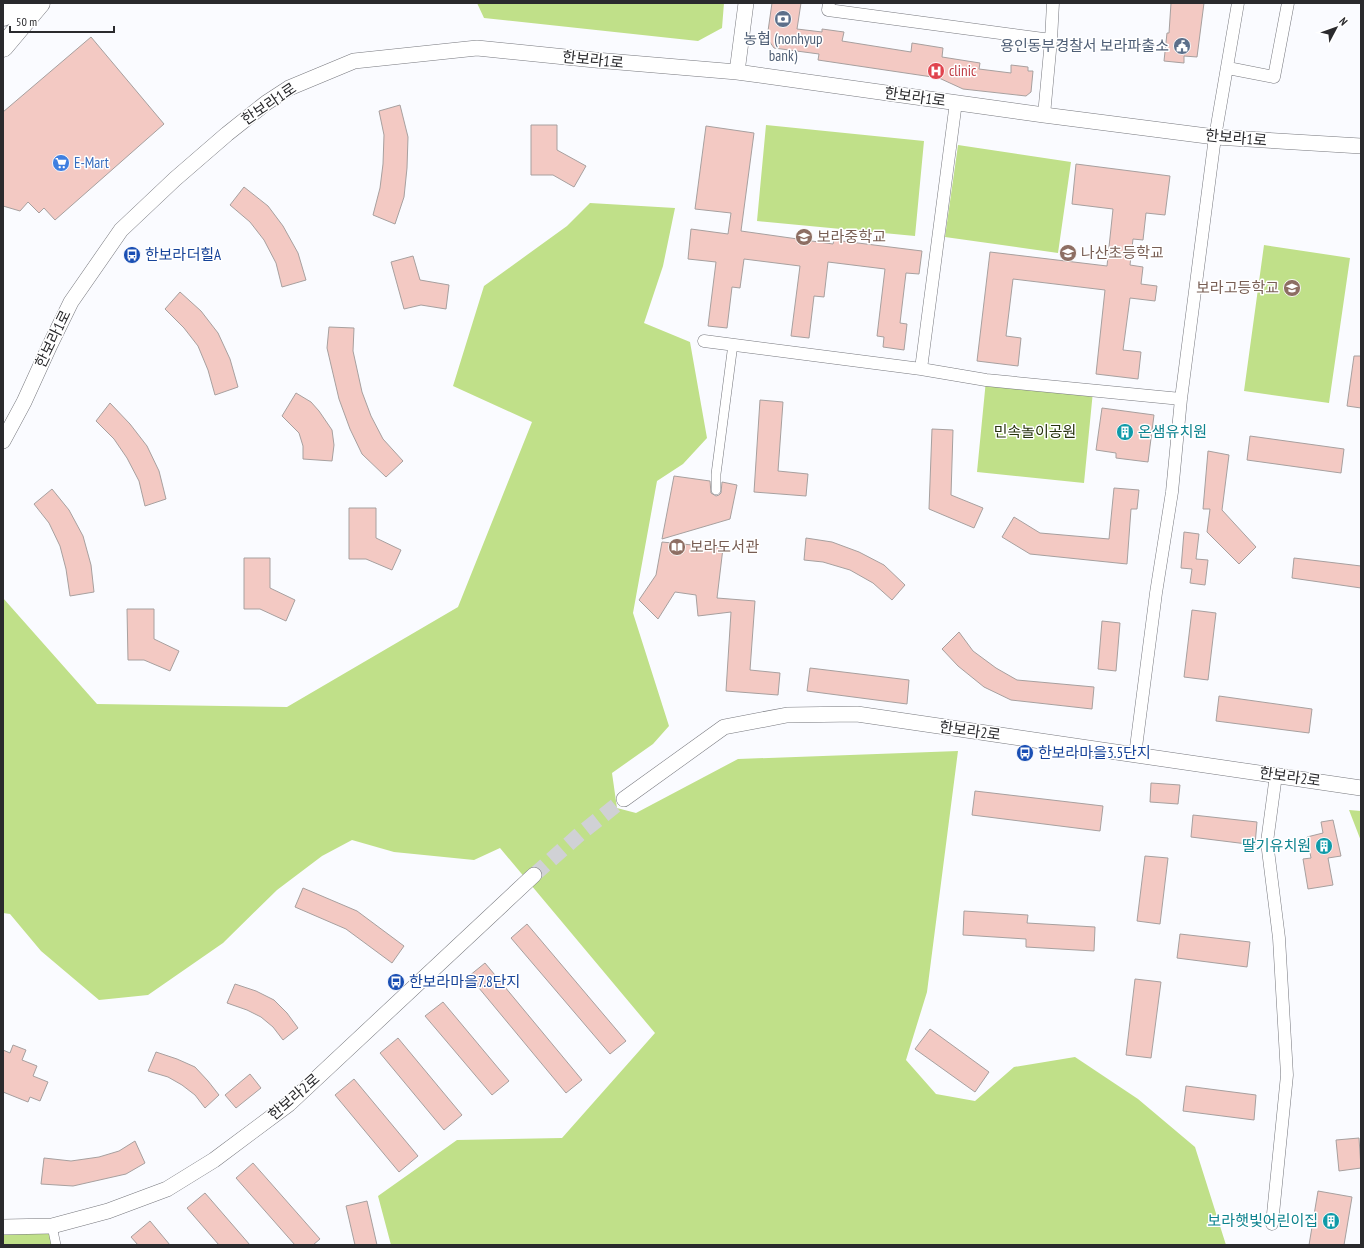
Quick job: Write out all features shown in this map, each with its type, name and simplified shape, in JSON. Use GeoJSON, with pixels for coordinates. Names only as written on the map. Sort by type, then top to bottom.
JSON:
{"type":"FeatureCollection","features":[{"type":"Feature","properties":{"kind":"highway"},"geometry":{"type":"LineString","coordinates":[[3,16],[22,3]]}},
{"type":"Feature","properties":{"kind":"highway"},"geometry":{"type":"LineString","coordinates":[[3,34],[34,3]]}},
{"type":"Feature","properties":{"kind":"highway"},"geometry":{"type":"LineString","coordinates":[[3,47],[40,3]]}},
{"type":"Feature","properties":{"kind":"street"},"geometry":{"type":"LineString","coordinates":[[736,72],[746,3]]}},
{"type":"Feature","properties":{"kind":"street"},"geometry":{"type":"LineString","coordinates":[[829,3],[828,10],[1051,40]]}},
{"type":"Feature","properties":{"kind":"street"},"geometry":{"type":"LineString","coordinates":[[1044,115],[1053,3]]}},
{"type":"Feature","properties":{"kind":"street"},"geometry":{"type":"LineString","coordinates":[[1135,755],[1156,594],[1172,492],[1181,399],[1215,137],[1238,3]]}},
{"type":"Feature","properties":{"kind":"street"},"geometry":{"type":"LineString","coordinates":[[1228,68],[1274,77],[1288,3]]}},
{"type":"Feature","properties":{"kind":"street","name":"한보라1로"},"geometry":{"type":"LineString","coordinates":[[3,441],[24,402],[71,302],[121,230],[175,179],[227,134],[266,103],[289,88],[354,60],[477,48],[736,72],[1215,137],[1361,146]]}},
{"type":"Feature","properties":{"kind":"street"},"geometry":{"type":"LineString","coordinates":[[921,369],[956,102]]}},
{"type":"Feature","properties":{"kind":"street"},"geometry":{"type":"LineString","coordinates":[[704,341],[921,369],[986,380],[1181,399]]}},
{"type":"Feature","properties":{"kind":"street"},"geometry":{"type":"LineString","coordinates":[[716,490],[716,474],[733,344]]}},
{"type":"Feature","properties":{"kind":"street","name":"한보라2로"},"geometry":{"type":"LineString","coordinates":[[624,799],[724,727],[787,715],[857,714],[1361,788]]}},
{"type":"Feature","properties":{"kind":"street"},"geometry":{"type":"LineString","coordinates":[[1272,1224],[1287,1074],[1279,938],[1267,842],[1276,775]]}},
{"type":"Feature","properties":{"kind":"street","name":"한보라2로"},"geometry":{"type":"LineString","coordinates":[[3,1227],[52,1226],[108,1211],[167,1189],[214,1160],[289,1104],[534,876]]}},
{"type":"Feature","properties":{"kind":"street"},"geometry":{"type":"LineString","coordinates":[[52,1226],[56,1245]]}},
{"type":"Feature","properties":{"kind":"green space"},"geometry":{"type":"Polygon","coordinates":[[[477,3],[724,3],[722,28],[698,41],[484,18],[477,3]]]}},
{"type":"Feature","properties":{"kind":"green space"},"geometry":{"type":"Polygon","coordinates":[[[766,125],[924,141],[915,236],[757,221],[766,125]]]}},
{"type":"Feature","properties":{"kind":"green space"},"geometry":{"type":"Polygon","coordinates":[[[958,145],[1071,162],[1058,253],[945,237],[958,145]]]}},
{"type":"Feature","properties":{"kind":"green space"},"geometry":{"type":"Polygon","coordinates":[[[590,203],[675,208],[663,266],[644,323],[690,342],[707,438],[683,464],[657,481],[633,613],[669,726],[653,744],[612,773],[617,808],[636,813],[738,759],[958,751],[927,992],[906,1060],[936,1094],[975,1101],[1014,1067],[1075,1057],[1138,1099],[1195,1147],[1226,1245],[391,1245],[378,1196],[457,1140],[562,1138],[655,1033],[500,848],[474,860],[394,852],[352,840],[322,856],[277,890],[223,943],[148,995],[99,1000],[41,951],[10,914],[3,913],[3,598],[97,704],[287,707],[458,607],[532,422],[453,386],[484,286],[567,226],[590,203]]]}},
{"type":"Feature","properties":{"kind":"green space"},"geometry":{"type":"Polygon","coordinates":[[[1264,245],[1350,258],[1329,403],[1244,391],[1264,245]]]}},
{"type":"Feature","properties":{"kind":"green space","name":"민속놀이공원"},"geometry":{"type":"Polygon","coordinates":[[[986,380],[1093,391],[1084,483],[977,472],[986,380]]]}},
{"type":"Feature","properties":{"kind":"green space"},"geometry":{"type":"Polygon","coordinates":[[[1349,810],[1361,811],[1361,841],[1349,810]]]}},
{"type":"Feature","properties":{"kind":"green space"},"geometry":{"type":"Polygon","coordinates":[[[52,1226],[56,1245],[3,1245],[3,1227],[52,1226]]]}},
{"type":"Feature","properties":{"kind":"building"},"geometry":{"type":"Polygon","coordinates":[[[772,3],[801,3],[797,29],[822,32],[822,29],[844,32],[842,41],[911,52],[912,43],[943,48],[942,57],[980,63],[979,69],[1011,73],[1011,65],[1028,67],[1028,71],[1033,71],[1031,92],[1026,96],[963,89],[939,78],[818,60],[819,54],[774,48],[767,38],[772,3]]]}},
{"type":"Feature","properties":{"kind":"building"},"geometry":{"type":"Polygon","coordinates":[[[1171,3],[1204,3],[1197,57],[1184,56],[1184,63],[1164,61],[1167,33],[1169,33],[1171,3]]]}},
{"type":"Feature","properties":{"kind":"building","name":"E-Mart"},"geometry":{"type":"Polygon","coordinates":[[[91,37],[164,124],[55,220],[44,208],[39,213],[28,202],[20,211],[3,206],[3,112],[91,37]]]}},
{"type":"Feature","properties":{"kind":"building"},"geometry":{"type":"Polygon","coordinates":[[[400,105],[408,137],[407,168],[404,197],[395,224],[373,215],[380,188],[383,164],[384,135],[379,111],[400,105]]]}},
{"type":"Feature","properties":{"kind":"building"},"geometry":{"type":"Polygon","coordinates":[[[531,125],[557,125],[557,150],[586,166],[574,187],[553,175],[531,175],[531,125]]]}},
{"type":"Feature","properties":{"kind":"building"},"geometry":{"type":"Polygon","coordinates":[[[706,126],[754,133],[741,231],[833,244],[834,240],[922,251],[919,274],[906,273],[900,323],[907,324],[904,350],[883,347],[884,337],[877,336],[885,269],[828,262],[824,297],[814,296],[809,338],[791,336],[800,266],[744,259],[740,288],[732,287],[727,328],[708,326],[716,262],[688,259],[691,229],[728,234],[731,213],[695,209],[706,126]]]}},
{"type":"Feature","properties":{"kind":"building"},"geometry":{"type":"Polygon","coordinates":[[[1076,164],[1170,176],[1165,215],[1146,213],[1143,240],[1133,239],[1130,265],[1143,267],[1141,284],[1157,286],[1155,301],[1130,298],[1123,350],[1141,352],[1138,379],[1096,374],[1105,290],[1013,279],[1006,336],[1021,338],[1018,366],[977,361],[990,252],[1107,266],[1113,209],[1072,204],[1076,164]]]}},
{"type":"Feature","properties":{"kind":"building"},"geometry":{"type":"Polygon","coordinates":[[[244,187],[268,206],[283,226],[298,253],[306,280],[282,287],[276,263],[264,240],[250,222],[230,205],[244,187]]]}},
{"type":"Feature","properties":{"kind":"building"},"geometry":{"type":"Polygon","coordinates":[[[413,256],[420,280],[449,285],[446,309],[421,305],[404,309],[391,262],[413,256]]]}},
{"type":"Feature","properties":{"kind":"building"},"geometry":{"type":"Polygon","coordinates":[[[180,292],[201,311],[218,333],[230,359],[238,387],[215,395],[208,370],[198,346],[184,328],[165,309],[180,292]]]}},
{"type":"Feature","properties":{"kind":"building"},"geometry":{"type":"Polygon","coordinates":[[[329,327],[354,328],[353,351],[362,392],[371,416],[383,439],[403,461],[386,477],[362,454],[350,429],[339,399],[327,348],[329,327]]]}},
{"type":"Feature","properties":{"kind":"building"},"geometry":{"type":"Polygon","coordinates":[[[1354,356],[1361,356],[1361,408],[1347,406],[1354,356]]]}},
{"type":"Feature","properties":{"kind":"building"},"geometry":{"type":"Polygon","coordinates":[[[296,393],[311,402],[332,430],[334,445],[332,461],[303,459],[303,446],[299,433],[282,416],[296,393]]]}},
{"type":"Feature","properties":{"kind":"building"},"geometry":{"type":"Polygon","coordinates":[[[760,400],[783,402],[778,471],[808,474],[806,496],[754,492],[760,400]]]}},
{"type":"Feature","properties":{"kind":"building"},"geometry":{"type":"Polygon","coordinates":[[[110,403],[130,424],[147,446],[159,471],[166,499],[145,506],[139,481],[127,458],[114,439],[96,421],[110,403]]]}},
{"type":"Feature","properties":{"kind":"building","name":"온샘유치원"},"geometry":{"type":"Polygon","coordinates":[[[1102,408],[1154,415],[1148,462],[1116,458],[1116,453],[1096,450],[1102,408]]]}},
{"type":"Feature","properties":{"kind":"building"},"geometry":{"type":"Polygon","coordinates":[[[932,429],[953,430],[951,495],[983,508],[974,528],[929,509],[932,429]]]}},
{"type":"Feature","properties":{"kind":"building"},"geometry":{"type":"Polygon","coordinates":[[[1250,436],[1344,449],[1341,473],[1247,460],[1250,436]]]}},
{"type":"Feature","properties":{"kind":"building"},"geometry":{"type":"Polygon","coordinates":[[[1208,451],[1229,455],[1222,510],[1256,547],[1239,564],[1207,532],[1210,509],[1203,509],[1208,451]]]}},
{"type":"Feature","properties":{"kind":"building"},"geometry":{"type":"Polygon","coordinates":[[[674,476],[710,481],[711,493],[716,496],[721,493],[722,482],[737,485],[730,519],[662,539],[674,476]]]}},
{"type":"Feature","properties":{"kind":"building"},"geometry":{"type":"Polygon","coordinates":[[[1114,488],[1139,490],[1137,509],[1131,509],[1127,564],[1030,554],[1002,537],[1014,517],[1040,533],[1109,539],[1114,488]]]}},
{"type":"Feature","properties":{"kind":"building"},"geometry":{"type":"Polygon","coordinates":[[[52,489],[69,510],[83,536],[91,565],[94,592],[70,596],[66,569],[60,546],[49,523],[34,504],[52,489]]]}},
{"type":"Feature","properties":{"kind":"building"},"geometry":{"type":"Polygon","coordinates":[[[349,508],[376,508],[376,538],[401,550],[392,570],[366,559],[349,559],[349,508]]]}},
{"type":"Feature","properties":{"kind":"building"},"geometry":{"type":"Polygon","coordinates":[[[1184,532],[1199,534],[1196,559],[1208,560],[1205,585],[1190,583],[1192,569],[1181,568],[1184,532]]]}},
{"type":"Feature","properties":{"kind":"building"},"geometry":{"type":"Polygon","coordinates":[[[806,538],[832,542],[859,552],[884,565],[905,585],[892,600],[873,583],[850,570],[823,562],[804,560],[806,538]]]}},
{"type":"Feature","properties":{"kind":"building"},"geometry":{"type":"Polygon","coordinates":[[[662,542],[723,548],[717,598],[755,601],[750,670],[780,673],[778,695],[726,691],[731,612],[698,616],[696,595],[675,592],[658,619],[639,600],[656,575],[662,542]]]}},
{"type":"Feature","properties":{"kind":"building"},"geometry":{"type":"Polygon","coordinates":[[[244,558],[270,558],[270,588],[295,600],[286,621],[260,609],[244,609],[244,558]]]}},
{"type":"Feature","properties":{"kind":"building"},"geometry":{"type":"Polygon","coordinates":[[[1294,558],[1361,566],[1361,588],[1292,578],[1294,558]]]}},
{"type":"Feature","properties":{"kind":"building"},"geometry":{"type":"Polygon","coordinates":[[[127,609],[154,609],[154,639],[179,651],[170,671],[144,660],[128,660],[127,609]]]}},
{"type":"Feature","properties":{"kind":"building"},"geometry":{"type":"Polygon","coordinates":[[[1192,610],[1216,613],[1208,680],[1184,677],[1192,610]]]}},
{"type":"Feature","properties":{"kind":"building"},"geometry":{"type":"Polygon","coordinates":[[[1102,621],[1120,623],[1116,671],[1098,669],[1102,621]]]}},
{"type":"Feature","properties":{"kind":"building"},"geometry":{"type":"Polygon","coordinates":[[[959,632],[973,651],[996,668],[1017,680],[1094,687],[1092,709],[1011,700],[984,687],[958,666],[942,649],[959,632]]]}},
{"type":"Feature","properties":{"kind":"building"},"geometry":{"type":"Polygon","coordinates":[[[810,668],[909,680],[907,704],[807,691],[810,668]]]}},
{"type":"Feature","properties":{"kind":"building"},"geometry":{"type":"Polygon","coordinates":[[[1219,696],[1312,709],[1309,733],[1216,721],[1219,696]]]}},
{"type":"Feature","properties":{"kind":"building"},"geometry":{"type":"Polygon","coordinates":[[[1151,783],[1180,785],[1178,804],[1150,802],[1151,783]]]}},
{"type":"Feature","properties":{"kind":"building"},"geometry":{"type":"Polygon","coordinates":[[[975,791],[1103,806],[1100,831],[972,815],[975,791]]]}},
{"type":"Feature","properties":{"kind":"building"},"geometry":{"type":"Polygon","coordinates":[[[1193,815],[1257,822],[1255,845],[1191,837],[1193,815]]]}},
{"type":"Feature","properties":{"kind":"building","name":"딸기유치원"},"geometry":{"type":"Polygon","coordinates":[[[1333,820],[1341,856],[1328,858],[1333,885],[1308,889],[1303,859],[1311,858],[1307,837],[1323,833],[1321,822],[1333,820]]]}},
{"type":"Feature","properties":{"kind":"building"},"geometry":{"type":"Polygon","coordinates":[[[1145,856],[1168,858],[1160,924],[1137,921],[1145,856]]]}},
{"type":"Feature","properties":{"kind":"building"},"geometry":{"type":"Polygon","coordinates":[[[303,888],[357,911],[404,946],[392,963],[346,929],[295,907],[303,888]]]}},
{"type":"Feature","properties":{"kind":"building"},"geometry":{"type":"Polygon","coordinates":[[[964,911],[1028,915],[1027,923],[1095,927],[1094,951],[1026,947],[1026,939],[963,935],[964,911]]]}},
{"type":"Feature","properties":{"kind":"building"},"geometry":{"type":"Polygon","coordinates":[[[527,924],[626,1041],[610,1054],[511,938],[527,924]]]}},
{"type":"Feature","properties":{"kind":"building"},"geometry":{"type":"Polygon","coordinates":[[[1180,934],[1250,942],[1247,967],[1177,958],[1180,934]]]}},
{"type":"Feature","properties":{"kind":"building"},"geometry":{"type":"Polygon","coordinates":[[[485,963],[582,1080],[566,1093],[469,976],[485,963]]]}},
{"type":"Feature","properties":{"kind":"building"},"geometry":{"type":"Polygon","coordinates":[[[1135,979],[1161,982],[1151,1058],[1126,1055],[1135,979]]]}},
{"type":"Feature","properties":{"kind":"building"},"geometry":{"type":"Polygon","coordinates":[[[235,984],[256,991],[274,1000],[287,1013],[298,1028],[283,1040],[273,1027],[261,1017],[227,1003],[235,984]]]}},
{"type":"Feature","properties":{"kind":"building"},"geometry":{"type":"Polygon","coordinates":[[[443,1002],[509,1081],[492,1095],[425,1016],[443,1002]]]}},
{"type":"Feature","properties":{"kind":"building"},"geometry":{"type":"Polygon","coordinates":[[[930,1029],[989,1072],[975,1092],[915,1049],[930,1029]]]}},
{"type":"Feature","properties":{"kind":"building"},"geometry":{"type":"Polygon","coordinates":[[[398,1038],[462,1115],[444,1130],[380,1053],[398,1038]]]}},
{"type":"Feature","properties":{"kind":"building"},"geometry":{"type":"Polygon","coordinates":[[[13,1045],[26,1050],[22,1060],[37,1066],[33,1076],[48,1082],[40,1101],[30,1097],[28,1102],[3,1092],[3,1050],[10,1053],[13,1045]]]}},
{"type":"Feature","properties":{"kind":"building"},"geometry":{"type":"Polygon","coordinates":[[[156,1052],[195,1067],[219,1095],[205,1108],[195,1095],[182,1085],[168,1077],[148,1071],[156,1052]]]}},
{"type":"Feature","properties":{"kind":"building"},"geometry":{"type":"Polygon","coordinates":[[[250,1074],[261,1088],[236,1108],[225,1095],[250,1074]]]}},
{"type":"Feature","properties":{"kind":"building"},"geometry":{"type":"Polygon","coordinates":[[[354,1079],[418,1156],[399,1172],[335,1095],[354,1079]]]}},
{"type":"Feature","properties":{"kind":"building"},"geometry":{"type":"Polygon","coordinates":[[[1186,1086],[1256,1095],[1254,1120],[1183,1111],[1186,1086]]]}},
{"type":"Feature","properties":{"kind":"building"},"geometry":{"type":"Polygon","coordinates":[[[1359,1138],[1361,1168],[1339,1171],[1336,1140],[1359,1138]]]}},
{"type":"Feature","properties":{"kind":"building"},"geometry":{"type":"Polygon","coordinates":[[[135,1141],[145,1163],[126,1174],[73,1186],[41,1184],[44,1158],[71,1161],[99,1157],[119,1151],[135,1141]]]}},
{"type":"Feature","properties":{"kind":"building"},"geometry":{"type":"Polygon","coordinates":[[[253,1163],[320,1239],[313,1245],[295,1245],[236,1178],[253,1163]]]}},
{"type":"Feature","properties":{"kind":"building","name":"보라햇빛어린이집"},"geometry":{"type":"Polygon","coordinates":[[[1318,1191],[1352,1197],[1344,1245],[1309,1245],[1318,1191]]]}},
{"type":"Feature","properties":{"kind":"building"},"geometry":{"type":"Polygon","coordinates":[[[205,1193],[250,1245],[219,1245],[187,1208],[205,1193]]]}},
{"type":"Feature","properties":{"kind":"building"},"geometry":{"type":"Polygon","coordinates":[[[367,1201],[377,1245],[355,1245],[346,1206],[367,1201]]]}},
{"type":"Feature","properties":{"kind":"building"},"geometry":{"type":"Polygon","coordinates":[[[150,1221],[170,1245],[138,1245],[131,1237],[150,1221]]]}},
{"type":"Feature","properties":{"kind":"tunnel"},"geometry":{"type":"LineString","coordinates":[[534,875],[581,833],[624,799]]}},
{"type":"Feature","properties":{"kind":"place","name":"농협 (nonhyup bank)"},"geometry":{"type":"Point","coordinates":[783,19]}},
{"type":"Feature","properties":{"kind":"place","name":"용인동부경찰서 보라파출소"},"geometry":{"type":"Point","coordinates":[1182,46]}},
{"type":"Feature","properties":{"kind":"place","name":"clinic"},"geometry":{"type":"Point","coordinates":[936,71]}},
{"type":"Feature","properties":{"kind":"place","name":"E-Mart"},"geometry":{"type":"Point","coordinates":[61,163]}},
{"type":"Feature","properties":{"kind":"place","name":"보라중학교"},"geometry":{"type":"Point","coordinates":[804,237]}},
{"type":"Feature","properties":{"kind":"place","name":"나산초등학교"},"geometry":{"type":"Point","coordinates":[1068,253]}},
{"type":"Feature","properties":{"kind":"place","name":"한보라더힐A"},"geometry":{"type":"Point","coordinates":[132,255]}},
{"type":"Feature","properties":{"kind":"place","name":"보라고등학교"},"geometry":{"type":"Point","coordinates":[1292,288]}},
{"type":"Feature","properties":{"kind":"place","name":"온샘유치원"},"geometry":{"type":"Point","coordinates":[1125,432]}},
{"type":"Feature","properties":{"kind":"place","name":"보라도서관"},"geometry":{"type":"Point","coordinates":[677,547]}},
{"type":"Feature","properties":{"kind":"place","name":"한보라마을3.5단지"},"geometry":{"type":"Point","coordinates":[1025,753]}},
{"type":"Feature","properties":{"kind":"place","name":"딸기유치원"},"geometry":{"type":"Point","coordinates":[1324,846]}},
{"type":"Feature","properties":{"kind":"place","name":"한보라마을7.8단지"},"geometry":{"type":"Point","coordinates":[396,982]}},
{"type":"Feature","properties":{"kind":"place","name":"보라햇빛어린이집"},"geometry":{"type":"Point","coordinates":[1331,1221]}}]}
